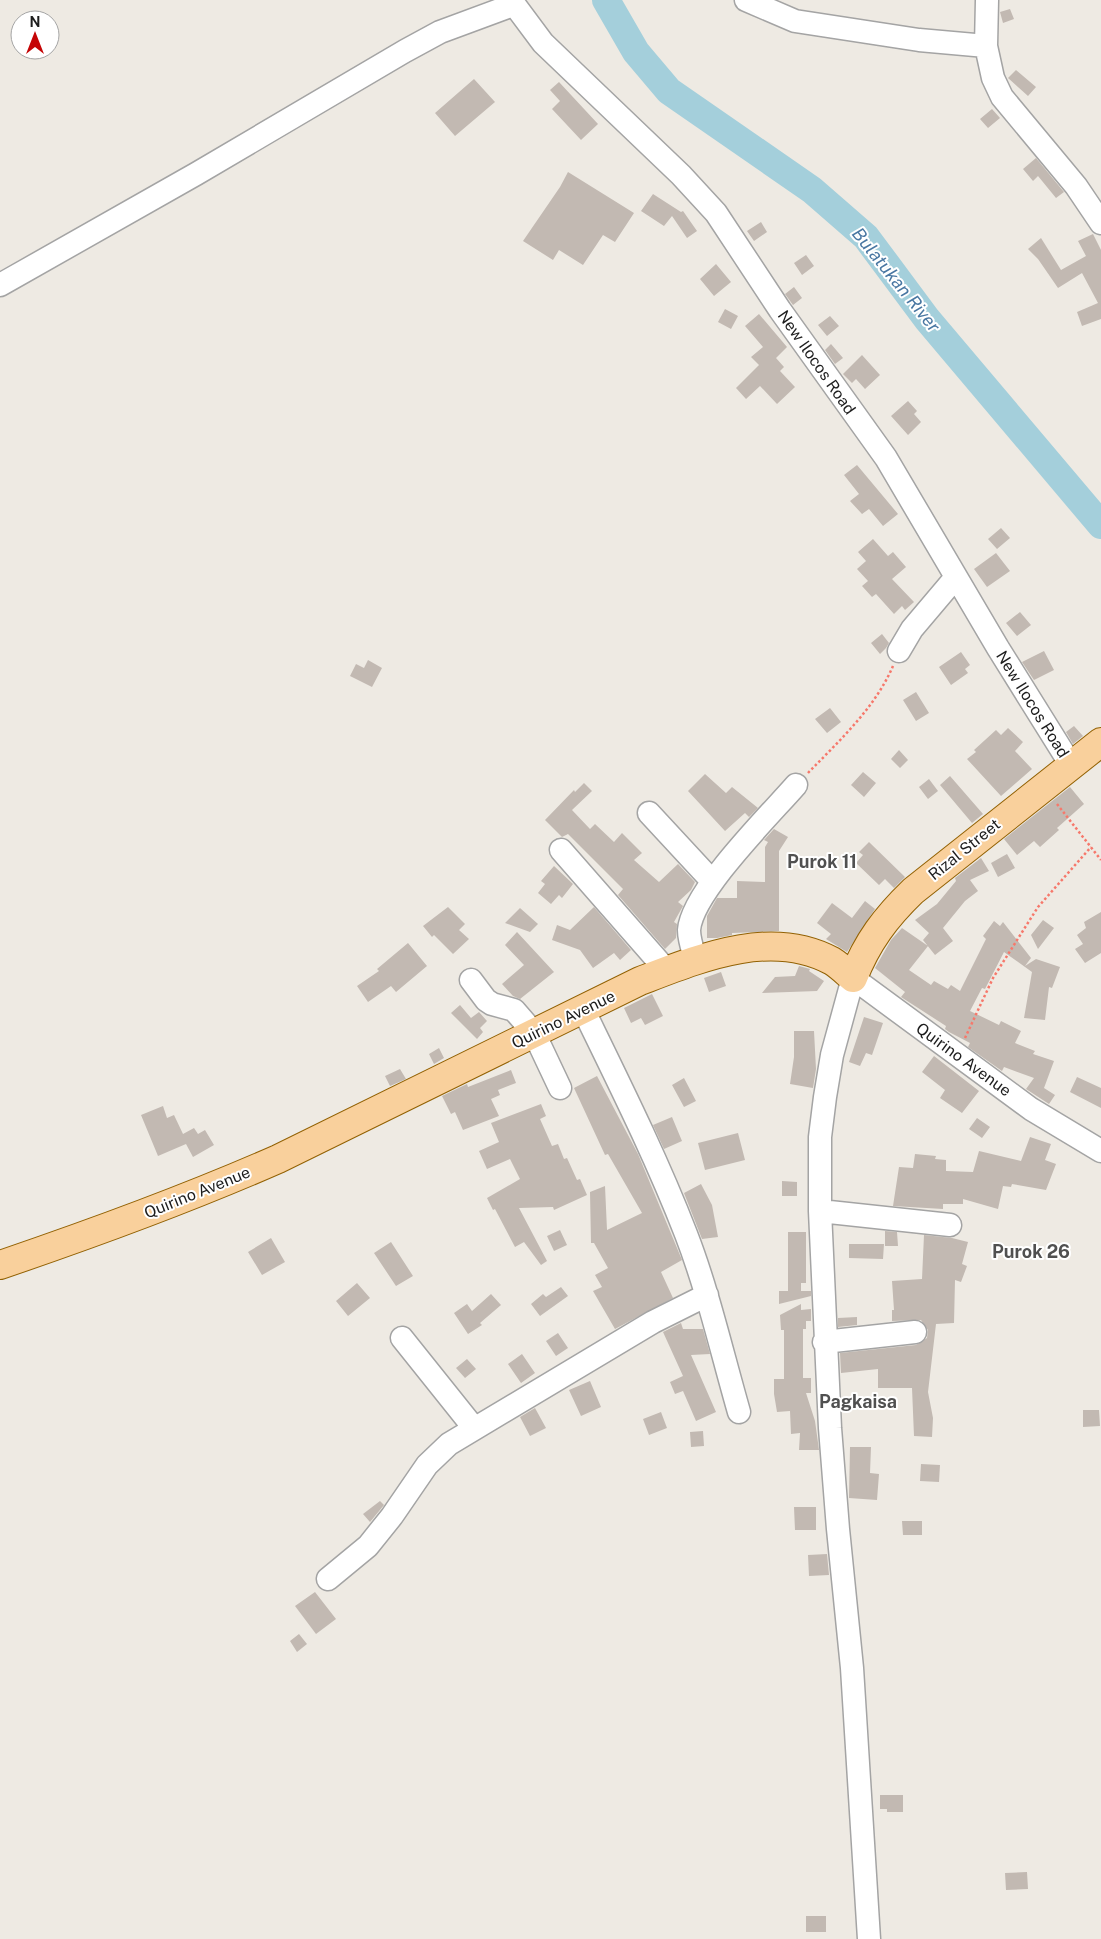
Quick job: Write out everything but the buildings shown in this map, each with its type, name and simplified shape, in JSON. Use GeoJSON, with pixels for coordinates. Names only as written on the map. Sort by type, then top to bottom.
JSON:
{"type":"FeatureCollection","features":[{"type":"Feature","properties":{"kind":"main road","name":"Rizal Street"},"geometry":{"type":"LineString","coordinates":[[853,978],[875,932],[890,913],[938,870],[1101,742]]}},
{"type":"Feature","properties":{"kind":"main road","name":"Quirino Avenue"},"geometry":{"type":"LineString","coordinates":[[0,1265],[218,1185],[278,1159],[583,1009],[696,960],[756,946],[788,947],[809,952],[833,962],[853,978]]}},
{"type":"Feature","properties":{"kind":"street"},"geometry":{"type":"LineString","coordinates":[[746,0],[795,21],[919,40],[986,46]]}},
{"type":"Feature","properties":{"kind":"street"},"geometry":{"type":"LineString","coordinates":[[987,0],[986,46],[993,78],[1002,98],[1076,186],[1101,223]]}},
{"type":"Feature","properties":{"kind":"street"},"geometry":{"type":"LineString","coordinates":[[0,285],[196,174],[405,51],[456,25],[512,2]]}},
{"type":"Feature","properties":{"kind":"street","name":"New Ilocos Road"},"geometry":{"type":"LineString","coordinates":[[512,2],[543,43],[682,175],[716,213],[784,317],[886,458],[1071,765]]}},
{"type":"Feature","properties":{"kind":"street"},"geometry":{"type":"LineString","coordinates":[[899,651],[912,629],[956,577]]}},
{"type":"Feature","properties":{"kind":"street"},"geometry":{"type":"LineString","coordinates":[[696,960],[689,931],[697,906],[712,881],[796,785]]}},
{"type":"Feature","properties":{"kind":"street"},"geometry":{"type":"LineString","coordinates":[[649,813],[712,881]]}},
{"type":"Feature","properties":{"kind":"street"},"geometry":{"type":"LineString","coordinates":[[561,850],[667,971]]}},
{"type":"Feature","properties":{"kind":"street"},"geometry":{"type":"LineString","coordinates":[[853,978],[832,1055],[825,1097],[820,1137],[820,1211],[824,1342],[838,1529],[852,1668],[870,1939]]}},
{"type":"Feature","properties":{"kind":"street","name":"Quirino Avenue"},"geometry":{"type":"LineString","coordinates":[[853,978],[1031,1108],[1101,1151]]}},
{"type":"Feature","properties":{"kind":"street"},"geometry":{"type":"LineString","coordinates":[[471,980],[486,1000],[492,1004],[514,1010],[534,1033],[560,1088]]}},
{"type":"Feature","properties":{"kind":"street"},"geometry":{"type":"LineString","coordinates":[[583,1009],[677,1212],[707,1295],[739,1412]]}},
{"type":"Feature","properties":{"kind":"street"},"geometry":{"type":"LineString","coordinates":[[820,1211],[950,1225]]}},
{"type":"Feature","properties":{"kind":"street"},"geometry":{"type":"LineString","coordinates":[[328,1578],[368,1546],[392,1516],[427,1465],[449,1444],[653,1322],[707,1295]]}},
{"type":"Feature","properties":{"kind":"street"},"geometry":{"type":"LineString","coordinates":[[824,1342],[915,1332]]}},
{"type":"Feature","properties":{"kind":"street"},"geometry":{"type":"LineString","coordinates":[[402,1338],[474,1428]]}},
{"type":"Feature","properties":{"kind":"path"},"geometry":{"type":"LineString","coordinates":[[796,785],[853,726],[879,693],[899,651]]}},
{"type":"Feature","properties":{"kind":"path"},"geometry":{"type":"LineString","coordinates":[[1043,786],[1101,860]]}},
{"type":"Feature","properties":{"kind":"path"},"geometry":{"type":"LineString","coordinates":[[956,1055],[993,978],[1015,942],[1038,907],[1091,847]]}},
{"type":"Feature","properties":{"kind":"waterway","name":"Bulatukan River"},"geometry":{"type":"LineString","coordinates":[[606,0],[636,52],[669,91],[812,190],[866,237],[927,319],[1101,525]]}},
{"type":"Feature","properties":{"kind":"district","name":"Purok 11"},"geometry":{"type":"Point","coordinates":[822,862]}},
{"type":"Feature","properties":{"kind":"district","name":"Purok 26"},"geometry":{"type":"Point","coordinates":[1031,1252]}},
{"type":"Feature","properties":{"kind":"district","name":"Pagkaisa"},"geometry":{"type":"Point","coordinates":[858,1402]}}]}
